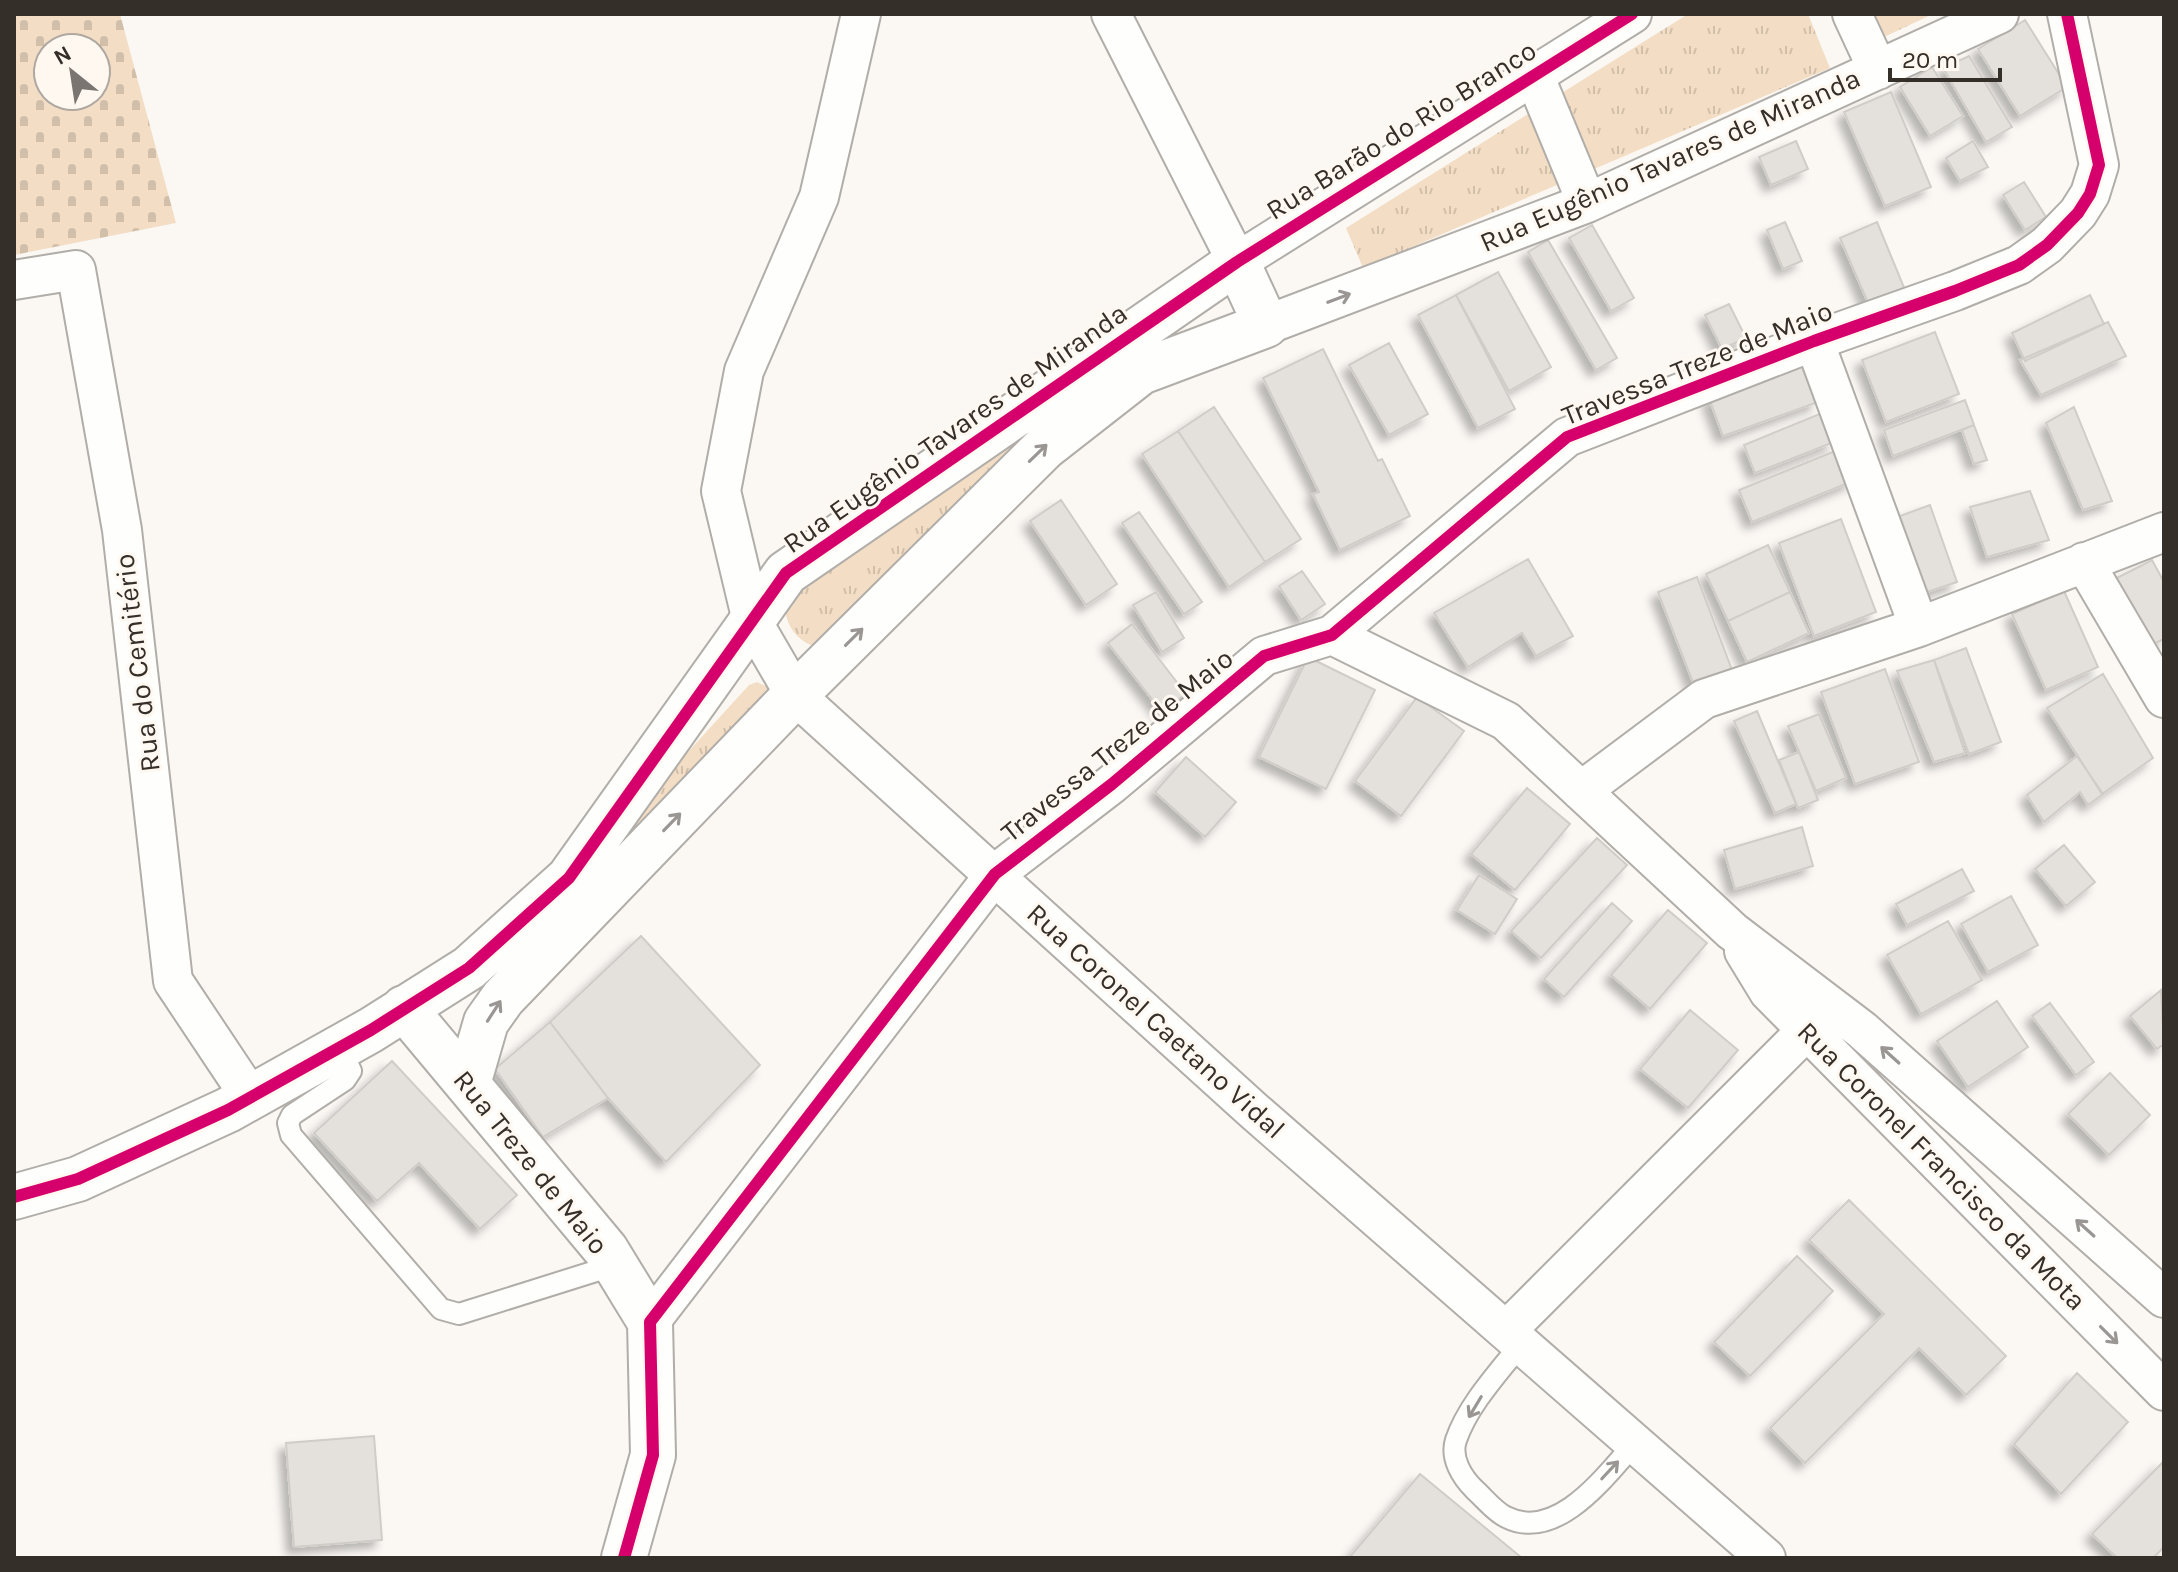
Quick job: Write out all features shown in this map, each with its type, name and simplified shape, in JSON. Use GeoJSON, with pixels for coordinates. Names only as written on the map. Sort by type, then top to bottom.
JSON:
{"type":"FeatureCollection","features":[{"type":"Feature","properties":{"kind":"street","name":"Rua Coronel Caetano Vidal"},"geometry":{"type":"LineString","coordinates":[[861,14],[819,197],[744,371],[721,491],[752,621],[795,695],[1254,1111],[1766,1558]]}},
{"type":"Feature","properties":{"kind":"street"},"geometry":{"type":"LineString","coordinates":[[1111,14],[1266,325]]}},
{"type":"Feature","properties":{"kind":"street","name":"Rua Barão do Rio Branco"},"geometry":{"type":"LineString","coordinates":[[1237,262],[1632,14]]}},
{"type":"Feature","properties":{"kind":"street"},"geometry":{"type":"LineString","coordinates":[[1852,14],[1878,70]]}},
{"type":"Feature","properties":{"kind":"street","name":"Travessa Treze de Maio"},"geometry":{"type":"LineString","coordinates":[[650,1322],[995,874],[1112,784],[1264,656],[1332,635],[1567,437],[2019,265],[2047,245],[2078,213],[2090,194],[2099,165],[2067,14]]}},
{"type":"Feature","properties":{"kind":"street","name":"Rua Eugênio Tavares de Miranda"},"geometry":{"type":"LineString","coordinates":[[468,1084],[486,1022],[503,998],[795,695],[1045,447],[1094,383],[1141,372],[1587,203],[1878,70],[1977,19]]}},
{"type":"Feature","properties":{"kind":"street"},"geometry":{"type":"LineString","coordinates":[[1534,75],[1587,203]]}},
{"type":"Feature","properties":{"kind":"street","name":"Rua Eugênio Tavares de Miranda"},"geometry":{"type":"LineString","coordinates":[[14,1197],[78,1179],[251,1098],[469,968],[569,878],[786,573],[1094,383],[1237,262]]}},
{"type":"Feature","properties":{"kind":"street","name":"Rua do Cemitério"},"geometry":{"type":"LineString","coordinates":[[14,280],[76,270],[122,530],[173,981],[251,1098]]}},
{"type":"Feature","properties":{"kind":"street"},"geometry":{"type":"LineString","coordinates":[[1814,341],[1919,627]]}},
{"type":"Feature","properties":{"kind":"street"},"geometry":{"type":"LineString","coordinates":[[1581,791],[1704,699],[1919,627],[2164,532]]}},
{"type":"Feature","properties":{"kind":"street"},"geometry":{"type":"LineString","coordinates":[[2084,562],[2164,698]]}},
{"type":"Feature","properties":{"kind":"street","name":"Rua Coronel Francisco da Mota"},"geometry":{"type":"LineString","coordinates":[[1332,635],[1506,721],[1732,931],[1862,1030],[2164,1298]]}},
{"type":"Feature","properties":{"kind":"street","name":"Rua Coronel Francisco da Mota"},"geometry":{"type":"LineString","coordinates":[[1732,931],[1769,992],[2164,1391]]}},
{"type":"Feature","properties":{"kind":"street","name":"Rua Treze de Maio"},"geometry":{"type":"LineString","coordinates":[[404,1008],[615,1265],[650,1322]]}},
{"type":"Feature","properties":{"kind":"street"},"geometry":{"type":"LineString","coordinates":[[1513,1338],[1807,1030]]}},
{"type":"Feature","properties":{"kind":"street"},"geometry":{"type":"LineString","coordinates":[[624,1558],[653,1455],[650,1322]]}},
{"type":"Feature","properties":{"kind":"lane"},"geometry":{"type":"LineString","coordinates":[[340,1047],[351,1071],[345,1080],[292,1115],[288,1123],[291,1135],[441,1309],[459,1314],[615,1265]]}},
{"type":"Feature","properties":{"kind":"lane"},"geometry":{"type":"LineString","coordinates":[[1513,1338],[1455,1442],[1456,1464],[1469,1484],[1505,1517],[1525,1523],[1548,1519],[1583,1499],[1635,1443]]}},
{"type":"Feature","properties":{"kind":"green space"},"geometry":{"type":"Polygon","coordinates":[[[14,14],[120,14],[176,223],[14,255],[14,14]]]}},
{"type":"Feature","properties":{"kind":"green space"},"geometry":{"type":"Polygon","coordinates":[[[1688,14],[1808,14],[1830,68],[1363,268],[1346,228],[1688,14]]]}},
{"type":"Feature","properties":{"kind":"green space"},"geometry":{"type":"Polygon","coordinates":[[[1874,14],[1933,14],[1884,37],[1874,14]]]}},
{"type":"Feature","properties":{"kind":"green space"},"geometry":{"type":"Polygon","coordinates":[[[1022,426],[1025,436],[819,648],[796,634],[785,612],[784,593],[1022,426]]]}},
{"type":"Feature","properties":{"kind":"green space"},"geometry":{"type":"Polygon","coordinates":[[[757,682],[770,688],[773,706],[511,946],[749,685],[757,682]]]}},
{"type":"Feature","properties":{"kind":"building"},"geometry":{"type":"Polygon","coordinates":[[[2025,20],[2067,87],[2020,116],[1978,49],[2025,20]]]}},
{"type":"Feature","properties":{"kind":"building"},"geometry":{"type":"Polygon","coordinates":[[[1969,56],[2012,127],[1986,142],[1943,68],[1969,56]]]}},
{"type":"Feature","properties":{"kind":"building"},"geometry":{"type":"Polygon","coordinates":[[[1932,67],[1963,116],[1930,136],[1900,87],[1932,67]]]}},
{"type":"Feature","properties":{"kind":"building"},"geometry":{"type":"Polygon","coordinates":[[[1891,92],[1931,187],[1885,206],[1844,112],[1891,92]]]}},
{"type":"Feature","properties":{"kind":"building"},"geometry":{"type":"Polygon","coordinates":[[[1796,141],[1808,169],[1771,185],[1759,157],[1796,141]]]}},
{"type":"Feature","properties":{"kind":"building"},"geometry":{"type":"Polygon","coordinates":[[[1973,141],[1988,167],[1960,181],[1946,158],[1973,141]]]}},
{"type":"Feature","properties":{"kind":"building"},"geometry":{"type":"Polygon","coordinates":[[[2024,182],[2046,217],[2025,230],[2003,195],[2024,182]]]}},
{"type":"Feature","properties":{"kind":"building"},"geometry":{"type":"Polygon","coordinates":[[[1785,222],[1802,261],[1783,269],[1767,230],[1785,222]]]}},
{"type":"Feature","properties":{"kind":"building"},"geometry":{"type":"Polygon","coordinates":[[[1877,222],[1905,290],[1869,305],[1840,238],[1877,222]]]}},
{"type":"Feature","properties":{"kind":"building"},"geometry":{"type":"Polygon","coordinates":[[[1592,225],[1634,298],[1611,311],[1569,238],[1592,225]]]}},
{"type":"Feature","properties":{"kind":"building"},"geometry":{"type":"Polygon","coordinates":[[[1548,240],[1617,358],[1596,370],[1528,252],[1548,240]]]}},
{"type":"Feature","properties":{"kind":"building"},"geometry":{"type":"Polygon","coordinates":[[[1498,272],[1551,367],[1509,391],[1456,295],[1498,272]]]}},
{"type":"Feature","properties":{"kind":"building"},"geometry":{"type":"Polygon","coordinates":[[[1456,295],[1515,409],[1478,428],[1418,315],[1456,295]]]}},
{"type":"Feature","properties":{"kind":"building"},"geometry":{"type":"Polygon","coordinates":[[[2090,295],[2104,324],[2025,361],[2012,333],[2090,295]]]}},
{"type":"Feature","properties":{"kind":"building"},"geometry":{"type":"Polygon","coordinates":[[[1729,304],[1746,338],[1722,349],[1705,315],[1729,304]]]}},
{"type":"Feature","properties":{"kind":"building"},"geometry":{"type":"Polygon","coordinates":[[[2108,322],[2126,356],[2041,395],[2020,360],[2108,322]]]}},
{"type":"Feature","properties":{"kind":"building"},"geometry":{"type":"Polygon","coordinates":[[[1935,332],[1959,394],[1886,422],[1862,360],[1935,332]]]}},
{"type":"Feature","properties":{"kind":"building"},"geometry":{"type":"Polygon","coordinates":[[[1389,343],[1428,414],[1389,435],[1349,365],[1389,343]]]}},
{"type":"Feature","properties":{"kind":"building"},"geometry":{"type":"Polygon","coordinates":[[[1323,349],[1378,461],[1382,459],[1410,516],[1340,550],[1313,494],[1319,492],[1263,378],[1323,349]]]}},
{"type":"Feature","properties":{"kind":"building"},"geometry":{"type":"Polygon","coordinates":[[[1804,363],[1818,402],[1723,436],[1709,398],[1804,363]]]}},
{"type":"Feature","properties":{"kind":"building"},"geometry":{"type":"Polygon","coordinates":[[[1965,400],[1974,425],[1893,456],[1884,430],[1965,400]]]}},
{"type":"Feature","properties":{"kind":"building"},"geometry":{"type":"Polygon","coordinates":[[[1214,407],[1301,539],[1265,562],[1178,431],[1214,407]]]}},
{"type":"Feature","properties":{"kind":"building"},"geometry":{"type":"Polygon","coordinates":[[[2074,407],[2112,501],[2083,510],[2046,423],[2074,407]]]}},
{"type":"Feature","properties":{"kind":"building"},"geometry":{"type":"Polygon","coordinates":[[[1822,413],[1834,442],[1755,473],[1744,445],[1822,413]]]}},
{"type":"Feature","properties":{"kind":"building"},"geometry":{"type":"Polygon","coordinates":[[[1974,425],[1987,460],[1974,464],[1962,430],[1974,425]]]}},
{"type":"Feature","properties":{"kind":"building"},"geometry":{"type":"Polygon","coordinates":[[[1178,431],[1265,562],[1229,587],[1142,454],[1178,431]]]}},
{"type":"Feature","properties":{"kind":"building"},"geometry":{"type":"Polygon","coordinates":[[[1840,449],[1853,481],[1752,522],[1739,490],[1840,449]]]}},
{"type":"Feature","properties":{"kind":"building"},"geometry":{"type":"Polygon","coordinates":[[[2030,491],[2049,540],[1987,557],[1970,507],[2030,491]]]}},
{"type":"Feature","properties":{"kind":"building"},"geometry":{"type":"Polygon","coordinates":[[[1061,500],[1117,584],[1086,605],[1030,521],[1061,500]]]}},
{"type":"Feature","properties":{"kind":"building"},"geometry":{"type":"Polygon","coordinates":[[[1930,505],[1957,582],[1924,593],[1897,517],[1930,505]]]}},
{"type":"Feature","properties":{"kind":"building"},"geometry":{"type":"Polygon","coordinates":[[[1139,512],[1202,602],[1184,614],[1122,523],[1139,512]]]}},
{"type":"Feature","properties":{"kind":"building"},"geometry":{"type":"Polygon","coordinates":[[[1841,519],[1876,612],[1814,636],[1779,543],[1841,519]]]}},
{"type":"Feature","properties":{"kind":"building"},"geometry":{"type":"Polygon","coordinates":[[[1768,545],[1790,592],[1728,621],[1706,574],[1768,545]]]}},
{"type":"Feature","properties":{"kind":"building"},"geometry":{"type":"Polygon","coordinates":[[[1528,559],[1573,636],[1536,656],[1522,633],[1468,667],[1434,613],[1528,559]]]}},
{"type":"Feature","properties":{"kind":"building"},"geometry":{"type":"Polygon","coordinates":[[[2152,560],[2164,582],[2164,639],[2145,648],[2111,581],[2152,560]]]}},
{"type":"Feature","properties":{"kind":"building"},"geometry":{"type":"Polygon","coordinates":[[[1302,571],[1325,604],[1301,620],[1279,586],[1302,571]]]}},
{"type":"Feature","properties":{"kind":"building"},"geometry":{"type":"Polygon","coordinates":[[[1697,577],[1732,670],[1694,685],[1658,592],[1697,577]]]}},
{"type":"Feature","properties":{"kind":"building"},"geometry":{"type":"Polygon","coordinates":[[[2064,591],[2098,667],[2046,690],[2012,614],[2064,591]]]}},
{"type":"Feature","properties":{"kind":"building"},"geometry":{"type":"Polygon","coordinates":[[[1156,592],[1184,638],[1162,652],[1133,605],[1156,592]]]}},
{"type":"Feature","properties":{"kind":"building"},"geometry":{"type":"Polygon","coordinates":[[[1790,592],[1809,633],[1747,662],[1728,621],[1790,592]]]}},
{"type":"Feature","properties":{"kind":"building"},"geometry":{"type":"Polygon","coordinates":[[[1132,624],[1186,694],[1162,712],[1108,643],[1132,624]]]}},
{"type":"Feature","properties":{"kind":"building"},"geometry":{"type":"Polygon","coordinates":[[[1966,648],[2001,742],[1969,754],[1934,660],[1966,648]]]}},
{"type":"Feature","properties":{"kind":"building"},"geometry":{"type":"Polygon","coordinates":[[[1308,657],[1375,690],[1326,789],[1259,757],[1308,657]]]}},
{"type":"Feature","properties":{"kind":"building"},"geometry":{"type":"Polygon","coordinates":[[[1934,660],[1965,753],[1934,762],[1897,671],[1934,660]]]}},
{"type":"Feature","properties":{"kind":"building"},"geometry":{"type":"Polygon","coordinates":[[[1885,669],[1919,762],[1855,784],[1821,692],[1885,669]]]}},
{"type":"Feature","properties":{"kind":"building"},"geometry":{"type":"Polygon","coordinates":[[[2103,674],[2153,758],[2102,794],[2047,708],[2103,674]]]}},
{"type":"Feature","properties":{"kind":"building"},"geometry":{"type":"Polygon","coordinates":[[[1417,697],[1464,731],[1401,816],[1355,781],[1417,697]]]}},
{"type":"Feature","properties":{"kind":"building"},"geometry":{"type":"Polygon","coordinates":[[[1757,711],[1796,804],[1775,813],[1734,721],[1757,711]]]}},
{"type":"Feature","properties":{"kind":"building"},"geometry":{"type":"Polygon","coordinates":[[[1819,714],[1846,778],[1816,791],[1788,726],[1819,714]]]}},
{"type":"Feature","properties":{"kind":"building"},"geometry":{"type":"Polygon","coordinates":[[[1799,752],[1818,800],[1798,808],[1779,760],[1799,752]]]}},
{"type":"Feature","properties":{"kind":"building"},"geometry":{"type":"Polygon","coordinates":[[[2077,756],[2103,794],[2088,805],[2080,792],[2044,822],[2027,795],[2077,756]]]}},
{"type":"Feature","properties":{"kind":"building"},"geometry":{"type":"Polygon","coordinates":[[[1186,757],[1236,802],[1205,837],[1155,792],[1186,757]]]}},
{"type":"Feature","properties":{"kind":"building"},"geometry":{"type":"Polygon","coordinates":[[[1527,788],[1570,824],[1515,890],[1471,854],[1527,788]]]}},
{"type":"Feature","properties":{"kind":"building"},"geometry":{"type":"Polygon","coordinates":[[[1802,827],[1813,866],[1735,889],[1724,850],[1802,827]]]}},
{"type":"Feature","properties":{"kind":"building"},"geometry":{"type":"Polygon","coordinates":[[[1597,838],[1627,865],[1541,958],[1511,931],[1597,838]]]}},
{"type":"Feature","properties":{"kind":"building"},"geometry":{"type":"Polygon","coordinates":[[[2064,845],[2095,882],[2066,906],[2035,869],[2064,845]]]}},
{"type":"Feature","properties":{"kind":"building"},"geometry":{"type":"Polygon","coordinates":[[[1962,869],[1974,891],[1907,925],[1896,904],[1962,869]]]}},
{"type":"Feature","properties":{"kind":"building"},"geometry":{"type":"Polygon","coordinates":[[[1479,875],[1517,899],[1495,934],[1457,910],[1479,875]]]}},
{"type":"Feature","properties":{"kind":"building"},"geometry":{"type":"Polygon","coordinates":[[[2011,896],[2038,945],[1988,972],[1961,924],[2011,896]]]}},
{"type":"Feature","properties":{"kind":"building"},"geometry":{"type":"Polygon","coordinates":[[[1612,903],[1632,921],[1564,997],[1544,979],[1612,903]]]}},
{"type":"Feature","properties":{"kind":"building"},"geometry":{"type":"Polygon","coordinates":[[[1668,910],[1707,943],[1650,1009],[1611,975],[1668,910]]]}},
{"type":"Feature","properties":{"kind":"building"},"geometry":{"type":"Polygon","coordinates":[[[1948,921],[1982,980],[1921,1014],[1887,955],[1948,921]]]}},
{"type":"Feature","properties":{"kind":"building"},"geometry":{"type":"Polygon","coordinates":[[[641,936],[760,1065],[666,1162],[608,1098],[550,1022],[641,936]]]}},
{"type":"Feature","properties":{"kind":"building"},"geometry":{"type":"Polygon","coordinates":[[[2161,990],[2164,1044],[2157,1049],[2130,1016],[2161,990]]]}},
{"type":"Feature","properties":{"kind":"building"},"geometry":{"type":"Polygon","coordinates":[[[1997,1001],[2028,1047],[1968,1087],[1937,1041],[1997,1001]]]}},
{"type":"Feature","properties":{"kind":"building"},"geometry":{"type":"Polygon","coordinates":[[[2050,1003],[2094,1062],[2076,1075],[2032,1016],[2050,1003]]]}},
{"type":"Feature","properties":{"kind":"building"},"geometry":{"type":"Polygon","coordinates":[[[1690,1010],[1738,1050],[1688,1108],[1640,1069],[1690,1010]]]}},
{"type":"Feature","properties":{"kind":"building"},"geometry":{"type":"Polygon","coordinates":[[[550,1022],[608,1098],[543,1137],[495,1069],[550,1022]]]}},
{"type":"Feature","properties":{"kind":"building"},"geometry":{"type":"Polygon","coordinates":[[[392,1061],[517,1195],[480,1229],[419,1163],[377,1201],[314,1133],[392,1061]]]}},
{"type":"Feature","properties":{"kind":"building"},"geometry":{"type":"Polygon","coordinates":[[[2110,1073],[2150,1115],[2109,1155],[2068,1114],[2110,1073]]]}},
{"type":"Feature","properties":{"kind":"building"},"geometry":{"type":"Polygon","coordinates":[[[1849,1200],[2006,1356],[1966,1395],[1919,1348],[1805,1463],[1770,1428],[1884,1314],[1809,1240],[1849,1200]]]}},
{"type":"Feature","properties":{"kind":"building"},"geometry":{"type":"Polygon","coordinates":[[[1797,1256],[1833,1291],[1750,1376],[1714,1342],[1797,1256]]]}},
{"type":"Feature","properties":{"kind":"building"},"geometry":{"type":"Polygon","coordinates":[[[2077,1373],[2128,1422],[2061,1494],[2014,1444],[2077,1373]]]}},
{"type":"Feature","properties":{"kind":"building"},"geometry":{"type":"Polygon","coordinates":[[[374,1436],[382,1540],[294,1547],[286,1443],[374,1436]]]}},
{"type":"Feature","properties":{"kind":"building"},"geometry":{"type":"Polygon","coordinates":[[[2164,1461],[2164,1547],[2153,1558],[2117,1558],[2092,1534],[2164,1461]]]}},
{"type":"Feature","properties":{"kind":"building"},"geometry":{"type":"Polygon","coordinates":[[[1420,1474],[1522,1558],[1349,1558],[1420,1474]]]}},
{"type":"Feature","properties":{"kind":"cycle path"},"geometry":{"type":"LineString","coordinates":[[14,1197],[78,1179],[228,1110],[371,1030],[469,968],[569,878],[786,573],[1237,262],[1632,14]]}},
{"type":"Feature","properties":{"kind":"cycle path"},"geometry":{"type":"LineString","coordinates":[[624,1558],[653,1455],[650,1322],[995,874],[1112,784],[1264,656],[1332,635],[1567,437],[1814,341],[1955,291],[2019,265],[2047,245],[2078,213],[2090,194],[2099,165],[2067,14]]}}]}
